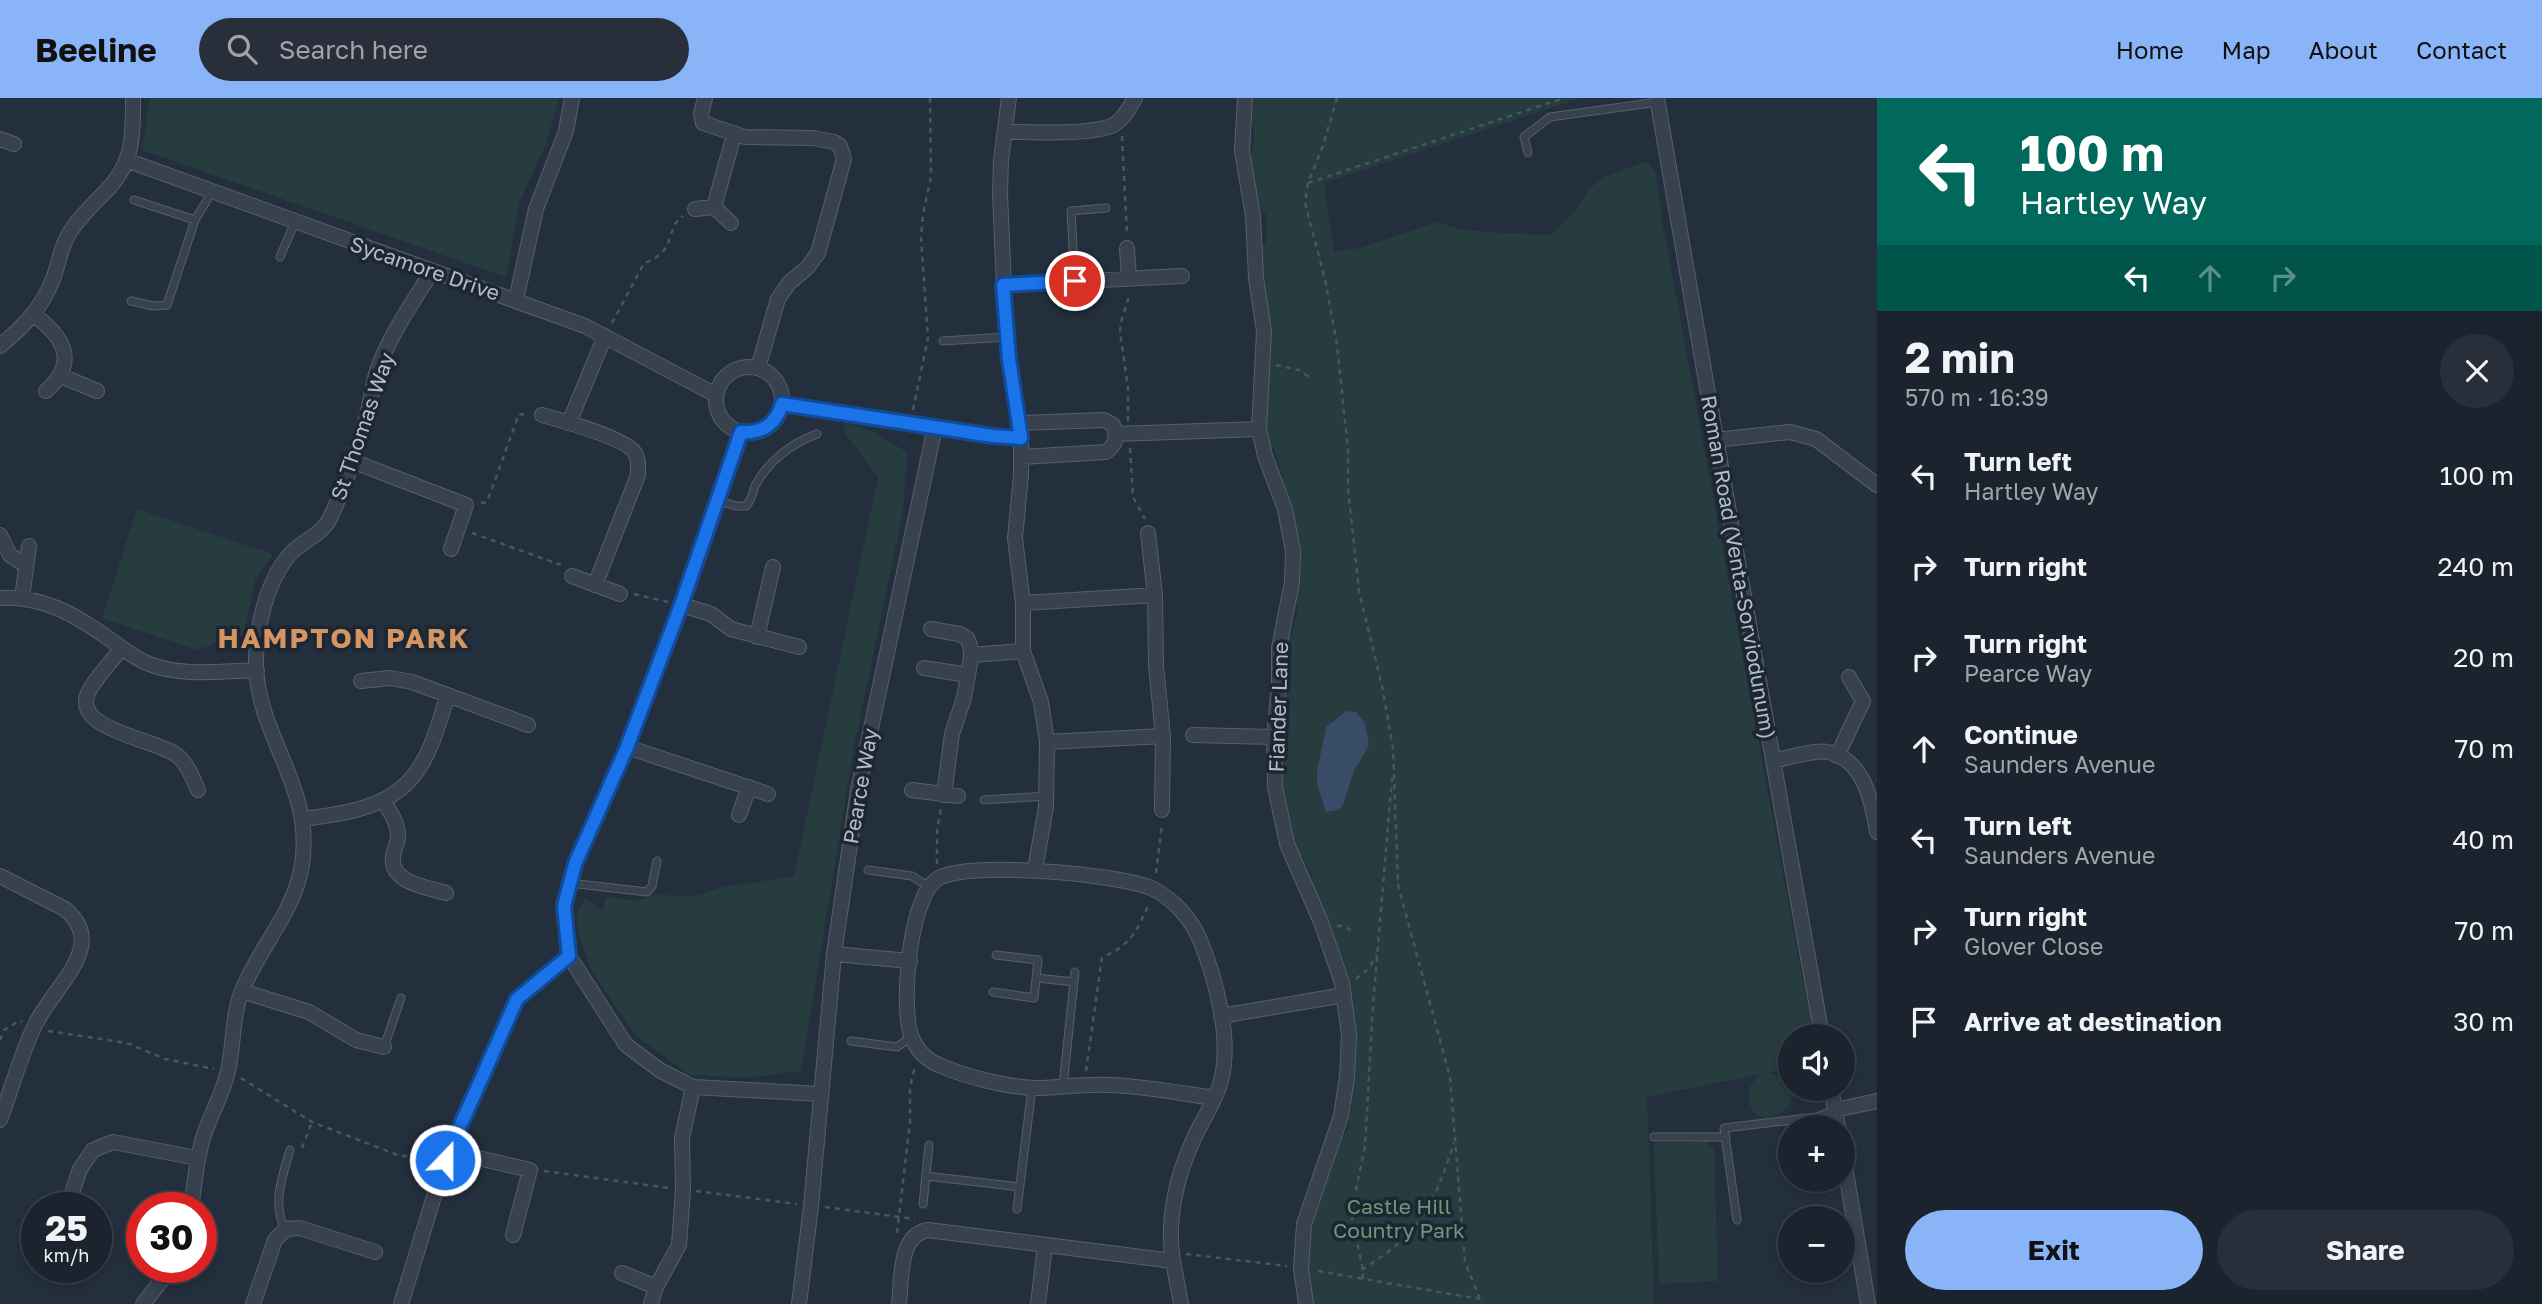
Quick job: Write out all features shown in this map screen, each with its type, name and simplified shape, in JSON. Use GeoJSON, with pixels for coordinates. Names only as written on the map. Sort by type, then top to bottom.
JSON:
{"type":"FeatureCollection","features":[{"type":"Feature","properties":{"kind":"street"},"geometry":{"type":"LineString","coordinates":[[0,346],[34,314],[50,288],[69,233],[82,215],[110,188],[126,160],[134,134],[133,98]]}},
{"type":"Feature","properties":{"kind":"street"},"geometry":{"type":"LineString","coordinates":[[516,300],[533,220],[566,131],[572,98]]}},
{"type":"Feature","properties":{"kind":"street"},"geometry":{"type":"LineString","coordinates":[[705,98],[701,114],[703,123],[734,135],[824,139],[840,146],[844,159],[818,253],[807,268],[789,283],[778,299],[758,368]]}},
{"type":"Feature","properties":{"kind":"street"},"geometry":{"type":"LineString","coordinates":[[1009,98],[1000,171],[1007,337],[1021,431],[1022,457],[1015,538],[1023,603],[1024,650],[1041,702],[1047,742],[1046,796],[1035,870]]}},
{"type":"Feature","properties":{"kind":"street"},"geometry":{"type":"LineString","coordinates":[[1005,131],[1100,130],[1116,123],[1135,98]]}},
{"type":"Feature","properties":{"kind":"street","name":"Fiander Lane"},"geometry":{"type":"LineString","coordinates":[[1245,98],[1242,151],[1253,216],[1256,278],[1264,331],[1259,429],[1265,456],[1285,509],[1293,551],[1292,582],[1279,648],[1274,737],[1275,787],[1293,861],[1324,930],[1343,990],[1349,1035],[1348,1077],[1337,1132],[1304,1223],[1301,1268],[1306,1304]]}},
{"type":"Feature","properties":{"kind":"street","name":"Roman Road (Venta-Sorviodunum)"},"geometry":{"type":"LineString","coordinates":[[1657,100],[1820,1024]]}},
{"type":"Feature","properties":{"kind":"street"},"geometry":{"type":"LineString","coordinates":[[714,207],[734,135]]}},
{"type":"Feature","properties":{"kind":"street","name":"Sycamore Drive"},"geometry":{"type":"LineString","coordinates":[[126,160],[516,300],[605,336],[716,395]]}},
{"type":"Feature","properties":{"kind":"street"},"geometry":{"type":"LineString","coordinates":[[695,209],[714,207],[731,223]]}},
{"type":"Feature","properties":{"kind":"street"},"geometry":{"type":"LineString","coordinates":[[1127,248],[1132,278]]}},
{"type":"Feature","properties":{"kind":"street","name":"St Thomas Way"},"geometry":{"type":"LineString","coordinates":[[193,1192],[197,1158],[228,1073],[234,1024],[242,991],[293,898],[302,865],[303,819],[293,781],[265,714],[257,670],[259,624],[270,590],[291,553],[327,525],[352,461],[378,367],[398,327],[432,271]]}},
{"type":"Feature","properties":{"kind":"street"},"geometry":{"type":"LineString","coordinates":[[1003,285],[1182,276]]}},
{"type":"Feature","properties":{"kind":"street"},"geometry":{"type":"LineString","coordinates":[[34,314],[55,331],[61,340],[61,376],[46,391]]}},
{"type":"Feature","properties":{"kind":"street"},"geometry":{"type":"LineString","coordinates":[[569,423],[605,336]]}},
{"type":"Feature","properties":{"kind":"street"},"geometry":{"type":"LineString","coordinates":[[742,367],[758,368],[766,372],[779,386],[782,404],[779,413],[768,427],[751,433],[741,432],[727,425],[722,418],[716,395],[727,374],[742,367]]}},
{"type":"Feature","properties":{"kind":"street"},"geometry":{"type":"LineString","coordinates":[[61,376],[97,391]]}},
{"type":"Feature","properties":{"kind":"street"},"geometry":{"type":"LineString","coordinates":[[782,404],[934,427],[1021,431],[1104,420],[1123,434],[1259,429]]}},
{"type":"Feature","properties":{"kind":"street"},"geometry":{"type":"LineString","coordinates":[[542,415],[626,445],[635,452],[638,475],[595,585]]}},
{"type":"Feature","properties":{"kind":"street","name":"Pearce Way"},"geometry":{"type":"LineString","coordinates":[[799,1304],[834,954],[868,735],[934,427]]}},
{"type":"Feature","properties":{"kind":"street"},"geometry":{"type":"LineString","coordinates":[[741,432],[719,501],[627,747],[575,864],[564,906],[569,956],[626,1045],[661,1071],[693,1087],[821,1094]]}},
{"type":"Feature","properties":{"kind":"street"},"geometry":{"type":"LineString","coordinates":[[1715,440],[1790,432],[1816,439],[1877,485]]}},
{"type":"Feature","properties":{"kind":"street"},"geometry":{"type":"LineString","coordinates":[[1022,457],[1106,452],[1123,434]]}},
{"type":"Feature","properties":{"kind":"street"},"geometry":{"type":"LineString","coordinates":[[352,461],[466,505],[451,549]]}},
{"type":"Feature","properties":{"kind":"street"},"geometry":{"type":"LineString","coordinates":[[1148,533],[1155,596],[1156,666],[1163,736],[1162,810]]}},
{"type":"Feature","properties":{"kind":"street"},"geometry":{"type":"LineString","coordinates":[[0,536],[10,555],[25,565]]}},
{"type":"Feature","properties":{"kind":"street"},"geometry":{"type":"LineString","coordinates":[[22,598],[29,546]]}},
{"type":"Feature","properties":{"kind":"street"},"geometry":{"type":"LineString","coordinates":[[757,637],[773,567]]}},
{"type":"Feature","properties":{"kind":"street"},"geometry":{"type":"LineString","coordinates":[[572,576],[620,594]]}},
{"type":"Feature","properties":{"kind":"street"},"geometry":{"type":"LineString","coordinates":[[1023,603],[1155,596]]}},
{"type":"Feature","properties":{"kind":"street"},"geometry":{"type":"LineString","coordinates":[[0,598],[22,598],[55,605],[149,664],[175,670],[257,670]]}},
{"type":"Feature","properties":{"kind":"street"},"geometry":{"type":"LineString","coordinates":[[681,605],[711,614],[731,629],[799,647]]}},
{"type":"Feature","properties":{"kind":"street"},"geometry":{"type":"LineString","coordinates":[[912,790],[951,796],[952,734],[964,698],[971,655],[970,642],[964,636],[931,629]]}},
{"type":"Feature","properties":{"kind":"street"},"geometry":{"type":"LineString","coordinates":[[122,648],[89,691],[86,703],[91,716],[102,725],[173,752],[184,763],[198,790]]}},
{"type":"Feature","properties":{"kind":"street"},"geometry":{"type":"LineString","coordinates":[[971,655],[1024,650]]}},
{"type":"Feature","properties":{"kind":"street"},"geometry":{"type":"LineString","coordinates":[[924,668],[968,675]]}},
{"type":"Feature","properties":{"kind":"street"},"geometry":{"type":"LineString","coordinates":[[1837,756],[1863,701],[1849,677]]}},
{"type":"Feature","properties":{"kind":"street"},"geometry":{"type":"LineString","coordinates":[[361,681],[400,679],[528,725]]}},
{"type":"Feature","properties":{"kind":"street"},"geometry":{"type":"LineString","coordinates":[[303,819],[355,811],[383,800],[400,789],[421,765],[448,695]]}},
{"type":"Feature","properties":{"kind":"street"},"geometry":{"type":"LineString","coordinates":[[1193,735],[1274,737]]}},
{"type":"Feature","properties":{"kind":"street"},"geometry":{"type":"LineString","coordinates":[[1047,742],[1163,736]]}},
{"type":"Feature","properties":{"kind":"street"},"geometry":{"type":"LineString","coordinates":[[627,747],[768,794]]}},
{"type":"Feature","properties":{"kind":"street"},"geometry":{"type":"LineString","coordinates":[[1773,761],[1827,751],[1849,761],[1874,794],[1877,832]]}},
{"type":"Feature","properties":{"kind":"street"},"geometry":{"type":"LineString","coordinates":[[739,815],[749,787]]}},
{"type":"Feature","properties":{"kind":"street"},"geometry":{"type":"LineString","coordinates":[[383,800],[398,831],[393,857],[398,874],[408,881],[446,893]]}},
{"type":"Feature","properties":{"kind":"street"},"geometry":{"type":"LineString","coordinates":[[1181,1304],[1171,1242],[1178,1178],[1186,1155],[1214,1098],[1223,1072],[1221,1016],[1214,976],[1199,936],[1177,906],[1152,888],[1091,876],[1035,870],[961,871],[933,883],[920,906],[910,961],[907,1004],[912,1037],[923,1055],[932,1062],[956,1071],[1032,1088],[1084,1085],[1137,1087],[1214,1098]]}},
{"type":"Feature","properties":{"kind":"street"},"geometry":{"type":"LineString","coordinates":[[0,876],[65,909],[73,916],[81,932],[80,951],[34,1026],[0,1120]]}},
{"type":"Feature","properties":{"kind":"street"},"geometry":{"type":"LineString","coordinates":[[834,954],[910,961]]}},
{"type":"Feature","properties":{"kind":"street"},"geometry":{"type":"LineString","coordinates":[[401,1304],[447,1155],[517,999],[569,956]]}},
{"type":"Feature","properties":{"kind":"street"},"geometry":{"type":"LineString","coordinates":[[1221,1016],[1343,990]]}},
{"type":"Feature","properties":{"kind":"street"},"geometry":{"type":"LineString","coordinates":[[242,991],[309,1012],[355,1040],[384,1047]]}},
{"type":"Feature","properties":{"kind":"street"},"geometry":{"type":"LineString","coordinates":[[651,1304],[656,1287],[679,1245],[683,1190],[682,1138],[693,1087]]}},
{"type":"Feature","properties":{"kind":"street"},"geometry":{"type":"LineString","coordinates":[[1833,1101],[1836,1115]]}},
{"type":"Feature","properties":{"kind":"street"},"geometry":{"type":"LineString","coordinates":[[1835,1110],[1877,1101]]}},
{"type":"Feature","properties":{"kind":"street"},"geometry":{"type":"LineString","coordinates":[[72,1192],[80,1169],[93,1150],[113,1142],[197,1158]]}},
{"type":"Feature","properties":{"kind":"street"},"geometry":{"type":"LineString","coordinates":[[447,1155],[530,1170],[513,1235]]}},
{"type":"Feature","properties":{"kind":"street"},"geometry":{"type":"LineString","coordinates":[[1849,1192],[1868,1304]]}},
{"type":"Feature","properties":{"kind":"street"},"geometry":{"type":"LineString","coordinates":[[253,1304],[275,1240],[285,1230],[300,1228],[374,1252]]}},
{"type":"Feature","properties":{"kind":"street"},"geometry":{"type":"LineString","coordinates":[[899,1304],[906,1247],[918,1233],[928,1230],[1173,1261]]}},
{"type":"Feature","properties":{"kind":"street"},"geometry":{"type":"LineString","coordinates":[[1038,1304],[1045,1246]]}},
{"type":"Feature","properties":{"kind":"street"},"geometry":{"type":"LineString","coordinates":[[622,1273],[656,1287]]}},
{"type":"Feature","properties":{"kind":"street"},"geometry":{"type":"LineString","coordinates":[[143,1304],[159,1283]]}},
{"type":"Feature","properties":{"kind":"lane"},"geometry":{"type":"LineString","coordinates":[[1528,153],[1524,136],[1550,117],[1657,100]]}},
{"type":"Feature","properties":{"kind":"lane"},"geometry":{"type":"LineString","coordinates":[[131,301],[153,306],[167,305],[195,220],[212,192]]}},
{"type":"Feature","properties":{"kind":"lane"},"geometry":{"type":"LineString","coordinates":[[134,200],[195,220]]}},
{"type":"Feature","properties":{"kind":"lane"},"geometry":{"type":"LineString","coordinates":[[1075,281],[1071,211],[1106,208]]}},
{"type":"Feature","properties":{"kind":"lane"},"geometry":{"type":"LineString","coordinates":[[280,257],[295,222]]}},
{"type":"Feature","properties":{"kind":"lane"},"geometry":{"type":"LineString","coordinates":[[943,341],[1007,337]]}},
{"type":"Feature","properties":{"kind":"lane"},"geometry":{"type":"LineString","coordinates":[[719,501],[747,506],[763,475],[780,455],[801,440],[817,434]]}},
{"type":"Feature","properties":{"kind":"lane"},"geometry":{"type":"LineString","coordinates":[[984,800],[1046,796]]}},
{"type":"Feature","properties":{"kind":"lane"},"geometry":{"type":"LineString","coordinates":[[570,883],[647,892],[652,886],[657,862]]}},
{"type":"Feature","properties":{"kind":"lane"},"geometry":{"type":"LineString","coordinates":[[868,870],[912,876],[933,883]]}},
{"type":"Feature","properties":{"kind":"lane"},"geometry":{"type":"LineString","coordinates":[[993,992],[1034,998],[1037,978],[1038,960],[996,955]]}},
{"type":"Feature","properties":{"kind":"lane"},"geometry":{"type":"LineString","coordinates":[[1063,1086],[1075,972]]}},
{"type":"Feature","properties":{"kind":"lane"},"geometry":{"type":"LineString","coordinates":[[1037,978],[1074,982]]}},
{"type":"Feature","properties":{"kind":"lane"},"geometry":{"type":"LineString","coordinates":[[384,1047],[401,998]]}},
{"type":"Feature","properties":{"kind":"lane"},"geometry":{"type":"LineString","coordinates":[[851,1041],[897,1047],[912,1037]]}},
{"type":"Feature","properties":{"kind":"lane"},"geometry":{"type":"LineString","coordinates":[[1017,1209],[1032,1088]]}},
{"type":"Feature","properties":{"kind":"lane"},"geometry":{"type":"LineString","coordinates":[[1737,1220],[1724,1128],[1818,1117],[1835,1110]]}},
{"type":"Feature","properties":{"kind":"lane"},"geometry":{"type":"LineString","coordinates":[[1654,1137],[1726,1137]]}},
{"type":"Feature","properties":{"kind":"lane"},"geometry":{"type":"LineString","coordinates":[[923,1204],[929,1145]]}},
{"type":"Feature","properties":{"kind":"lane"},"geometry":{"type":"LineString","coordinates":[[285,1230],[277,1199],[290,1150]]}},
{"type":"Feature","properties":{"kind":"lane"},"geometry":{"type":"LineString","coordinates":[[926,1176],[1020,1187]]}},
{"type":"Feature","properties":{"kind":"path"},"geometry":{"type":"LineString","coordinates":[[909,423],[928,338],[921,238],[931,177],[930,98]]}},
{"type":"Feature","properties":{"kind":"path"},"geometry":{"type":"LineString","coordinates":[[1337,98],[1323,146],[1308,183],[1305,203],[1325,279],[1337,345],[1359,591],[1382,686],[1393,764],[1398,885],[1450,1077],[1465,1262],[1482,1304]]}},
{"type":"Feature","properties":{"kind":"path"},"geometry":{"type":"LineString","coordinates":[[1308,183],[1564,98]]}},
{"type":"Feature","properties":{"kind":"path"},"geometry":{"type":"LineString","coordinates":[[1116,123],[1124,144],[1127,248]]}},
{"type":"Feature","properties":{"kind":"path"},"geometry":{"type":"LineString","coordinates":[[605,336],[644,263],[653,260],[668,247],[677,220],[695,209]]}},
{"type":"Feature","properties":{"kind":"path"},"geometry":{"type":"LineString","coordinates":[[1132,278],[1120,332],[1128,388],[1123,434],[1133,497],[1146,520],[1148,533]]}},
{"type":"Feature","properties":{"kind":"path"},"geometry":{"type":"LineString","coordinates":[[1263,362],[1287,367],[1309,377]]}},
{"type":"Feature","properties":{"kind":"path"},"geometry":{"type":"LineString","coordinates":[[466,505],[487,502],[519,414],[542,415]]}},
{"type":"Feature","properties":{"kind":"path"},"geometry":{"type":"LineString","coordinates":[[458,528],[568,568],[572,576]]}},
{"type":"Feature","properties":{"kind":"path"},"geometry":{"type":"LineString","coordinates":[[620,594],[630,593],[681,605]]}},
{"type":"Feature","properties":{"kind":"path"},"geometry":{"type":"LineString","coordinates":[[1363,1279],[1352,1222],[1365,1146],[1373,1005],[1393,764]]}},
{"type":"Feature","properties":{"kind":"path"},"geometry":{"type":"LineString","coordinates":[[933,883],[937,831],[951,796]]}},
{"type":"Feature","properties":{"kind":"path"},"geometry":{"type":"LineString","coordinates":[[1084,1085],[1102,957],[1121,950],[1135,932],[1149,904],[1159,855],[1162,810]]}},
{"type":"Feature","properties":{"kind":"path"},"geometry":{"type":"LineString","coordinates":[[1343,990],[1374,961],[1378,952]]}},
{"type":"Feature","properties":{"kind":"path"},"geometry":{"type":"LineString","coordinates":[[0,1040],[4,1030],[19,1021],[65,1035],[127,1044],[165,1059],[228,1073],[259,1087],[318,1124],[400,1156],[447,1155]]}},
{"type":"Feature","properties":{"kind":"path"},"geometry":{"type":"LineString","coordinates":[[906,1247],[896,1242],[912,1075],[923,1055]]}},
{"type":"Feature","properties":{"kind":"path"},"geometry":{"type":"LineString","coordinates":[[1362,1270],[1405,1237],[1418,1223],[1436,1189],[1455,1139]]}},
{"type":"Feature","properties":{"kind":"green space"},"geometry":{"type":"Polygon","coordinates":[[[150,98],[559,98],[546,144],[519,203],[506,277],[142,150],[150,98]]]}},
{"type":"Feature","properties":{"kind":"green space","name":"Castle Hill Country Park"},"geometry":{"type":"Polygon","coordinates":[[[1251,98],[1581,98],[1324,183],[1334,252],[1360,248],[1438,222],[1459,229],[1550,235],[1574,212],[1589,189],[1604,177],[1647,161],[1656,173],[1662,220],[1811,1024],[1778,1024],[1778,1071],[1769,1073],[1778,1077],[1778,1101],[1790,1101],[1776,1116],[1765,1118],[1756,1113],[1749,1101],[1749,1089],[1761,1074],[1647,1097],[1654,1304],[1311,1304],[1308,1280],[1310,1237],[1325,1178],[1341,1135],[1347,1131],[1352,1105],[1349,1099],[1354,1039],[1310,884],[1313,878],[1302,856],[1295,852],[1281,790],[1281,732],[1285,706],[1284,638],[1292,634],[1298,606],[1294,598],[1280,482],[1283,477],[1274,448],[1266,444],[1265,405],[1271,338],[1262,283],[1260,248],[1266,242],[1266,214],[1257,208],[1248,160],[1253,151],[1254,140],[1249,119],[1251,98]]]}},
{"type":"Feature","properties":{"kind":"green space"},"geometry":{"type":"Polygon","coordinates":[[[846,423],[873,432],[907,452],[903,512],[855,742],[801,1071],[747,1078],[690,1075],[636,1036],[592,972],[579,935],[576,916],[585,898],[602,911],[606,897],[637,901],[656,895],[695,896],[723,887],[794,876],[878,477],[843,431],[846,423]]]}},
{"type":"Feature","properties":{"kind":"green space"},"geometry":{"type":"Polygon","coordinates":[[[137,509],[273,554],[256,578],[243,634],[197,650],[102,618],[137,509]]]}},
{"type":"Feature","properties":{"kind":"green space"},"geometry":{"type":"Polygon","coordinates":[[[1707,1142],[1714,1150],[1718,1281],[1659,1284],[1654,1143],[1707,1142]]]}},
{"type":"Feature","properties":{"kind":"water"},"geometry":{"type":"Polygon","coordinates":[[[1347,711],[1356,712],[1365,723],[1369,745],[1354,771],[1343,805],[1338,810],[1326,812],[1317,784],[1317,771],[1326,727],[1347,711]]]}},
{"type":"Feature","properties":{"kind":"district","name":"HAMPTON PARK"},"geometry":{"type":"Point","coordinates":[344,637]}},
{"type":"Feature","properties":{"kind":"route"},"geometry":{"type":"LineString","coordinates":[[445,1160],[517,999],[569,956],[564,906],[575,864],[627,747],[719,501],[741,432],[751,433],[768,427],[779,413],[782,404],[1021,438],[1006,335],[1003,285],[1075,281]]}}]}
